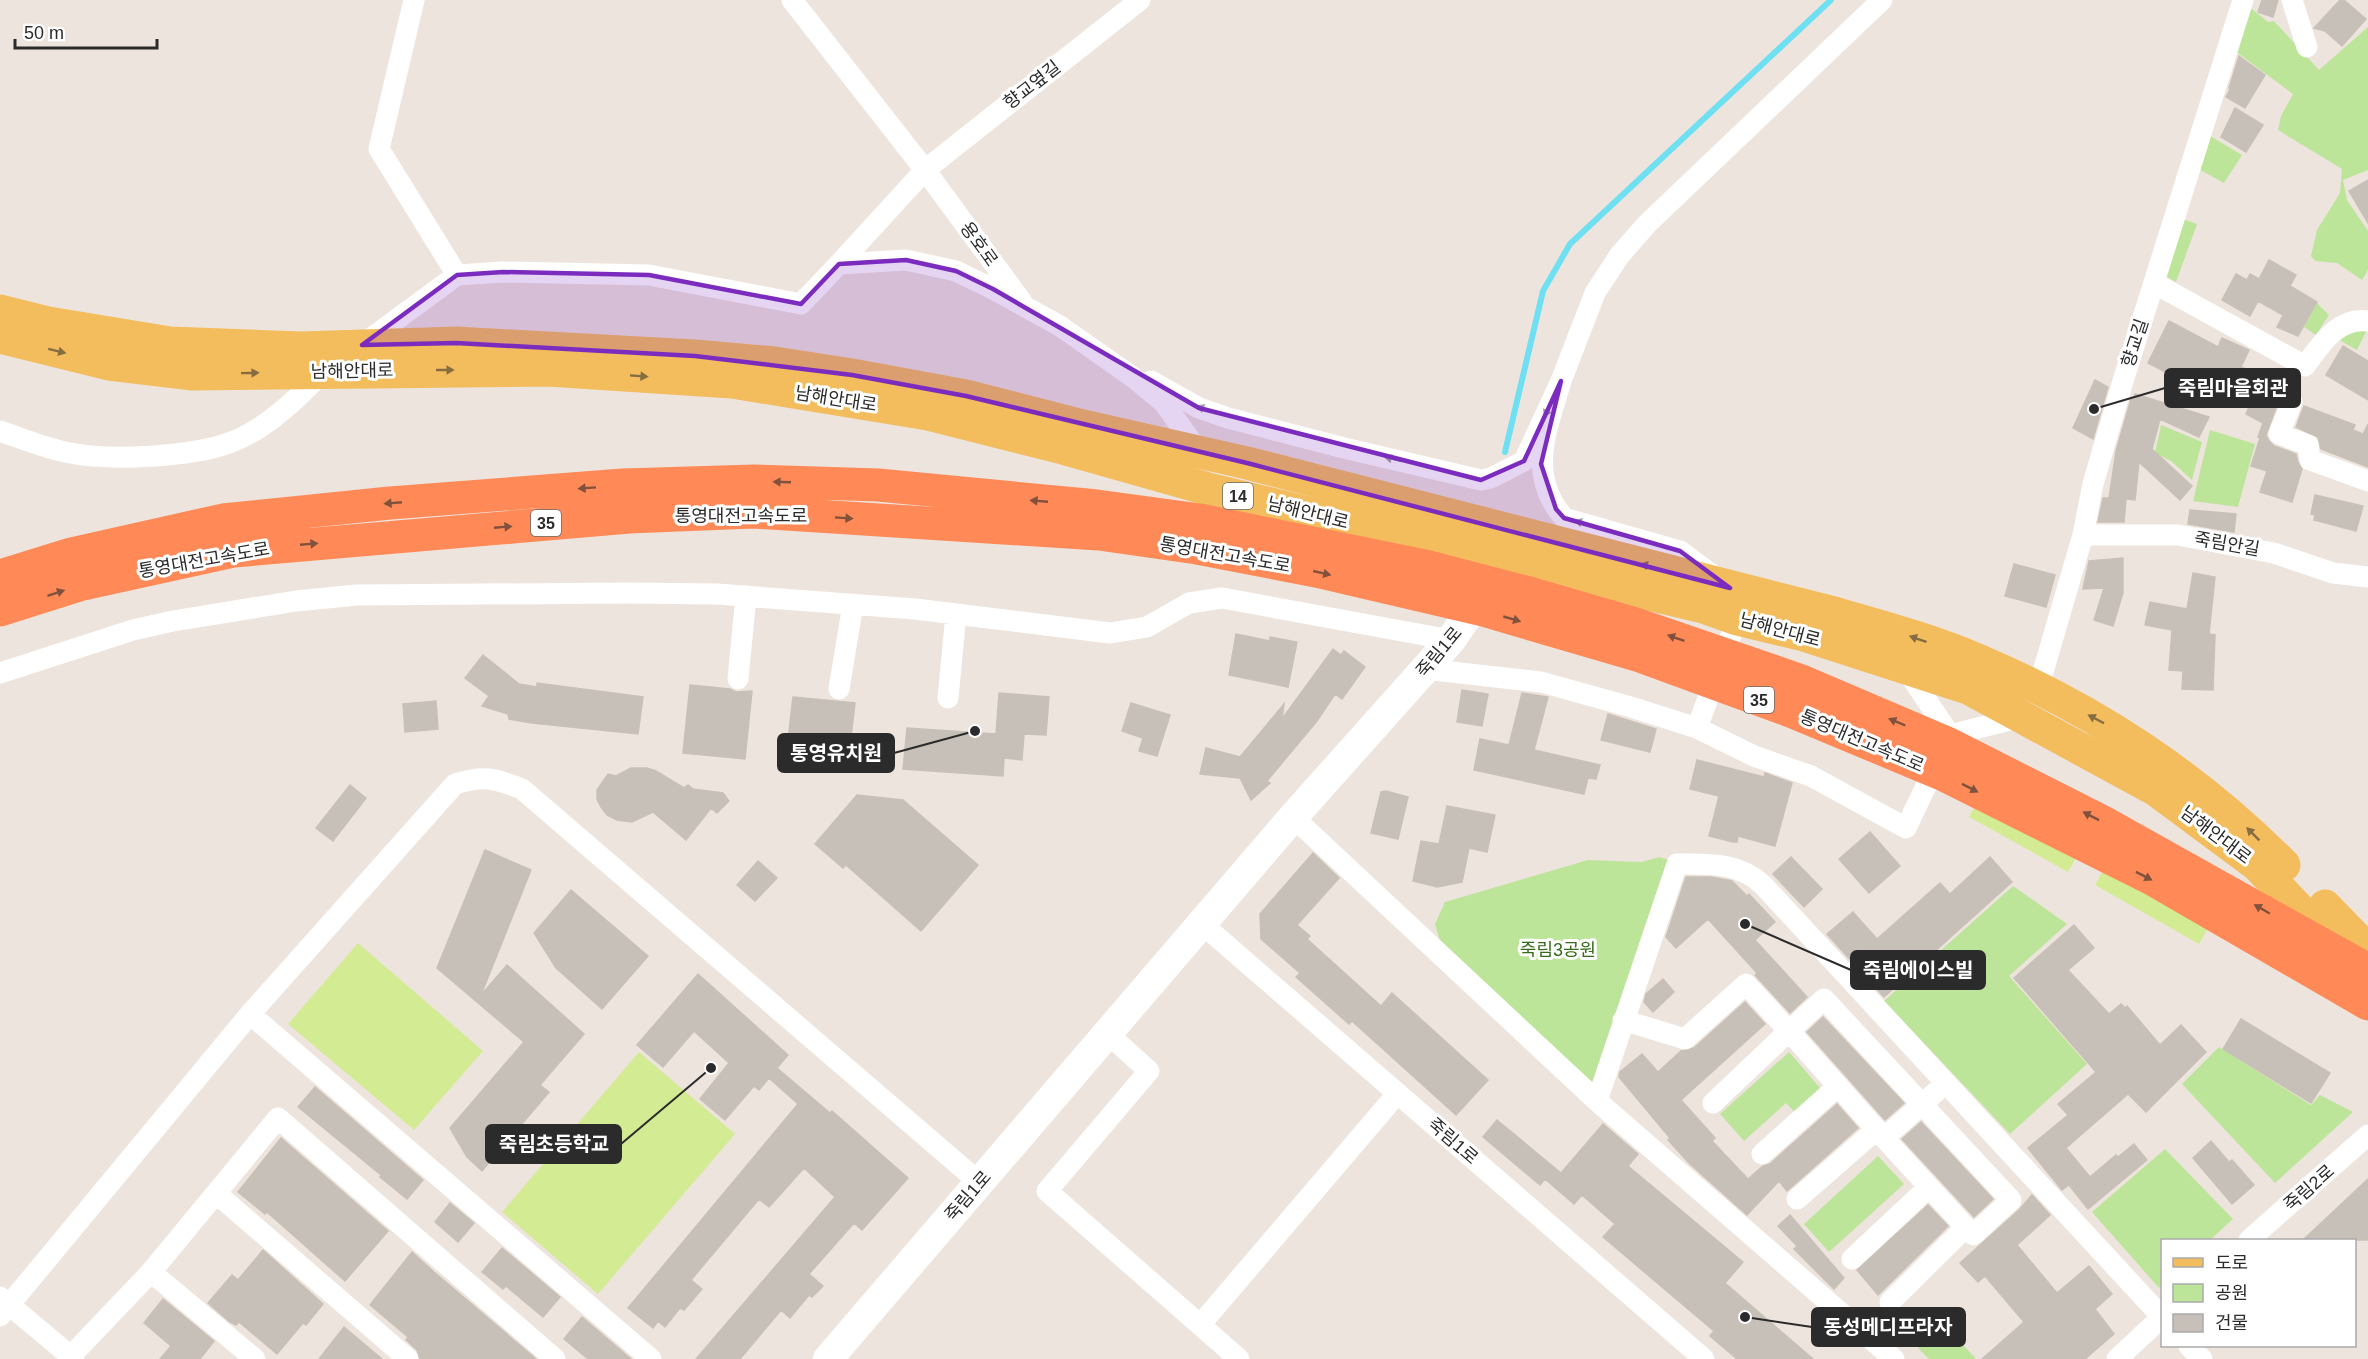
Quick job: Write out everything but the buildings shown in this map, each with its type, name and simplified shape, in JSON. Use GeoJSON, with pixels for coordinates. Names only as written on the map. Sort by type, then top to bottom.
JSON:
{"type":"FeatureCollection","features":[{"type":"Feature","properties":{"kind":"highway","name":"통영대전고속도로"},"geometry":{"type":"LineString","coordinates":[[0,576],[71,554],[223,520],[390,503],[623,485],[754,481],[878,486],[1098,520],[1197,548],[1316,571],[1484,610],[1640,656],[1793,712],[1944,775],[2151,879],[2368,1004]]}},
{"type":"Feature","properties":{"kind":"highway","name":"통영대전고속도로"},"geometry":{"type":"LineString","coordinates":[[0,610],[80,585],[234,551],[628,517],[753,512],[1098,520],[1200,520],[1429,567],[1533,594],[1635,624],[1799,680],[1949,744],[2103,822],[2368,970]]}},
{"type":"Feature","properties":{"kind":"main road","name":"남해안대로"},"geometry":{"type":"LineString","coordinates":[[0,311],[48,323],[170,343],[301,348],[456,343],[695,356],[775,363],[966,396],[1513,529],[1734,603],[1804,635],[1968,688],[2156,790],[2257,865],[2368,982]]}},
{"type":"Feature","properties":{"kind":"main road","name":"남해안대로"},"geometry":{"type":"LineString","coordinates":[[0,337],[109,364],[193,374],[548,370],[732,382],[928,414],[1063,448],[1208,489],[1702,607],[1734,603],[1892,630],[1980,660],[2116,730],[2182,774],[2243,824],[2368,950]]}},
{"type":"Feature","properties":{"kind":"street"},"geometry":{"type":"LineString","coordinates":[[362,345],[458,275],[379,149],[414,0]]}},
{"type":"Feature","properties":{"kind":"street","name":"용호로"},"geometry":{"type":"LineString","coordinates":[[792,0],[925,170],[1026,307],[1060,326],[1134,378],[1164,403],[1199,452]]}},
{"type":"Feature","properties":{"kind":"street","name":"향교옆길"},"geometry":{"type":"LineString","coordinates":[[458,275],[503,272],[650,275],[801,304],[925,170],[1140,0]]}},
{"type":"Feature","properties":{"kind":"street"},"geometry":{"type":"LineString","coordinates":[[1100,354],[1171,390],[1199,408],[1344,448],[1481,480],[1491,478],[1524,461],[1561,381],[1595,293],[1619,256],[1647,224],[1882,0]]}},
{"type":"Feature","properties":{"kind":"street","name":"향교길"},"geometry":{"type":"LineString","coordinates":[[2038,689],[2083,535],[2093,484],[2242,0]]}},
{"type":"Feature","properties":{"kind":"street"},"geometry":{"type":"LineString","coordinates":[[2292,0],[2307,47]]}},
{"type":"Feature","properties":{"kind":"street"},"geometry":{"type":"LineString","coordinates":[[839,264],[906,260],[956,271],[1026,307]]}},
{"type":"Feature","properties":{"kind":"street"},"geometry":{"type":"LineString","coordinates":[[2154,284],[2305,366],[2325,338],[2355,320],[2368,321]]}},
{"type":"Feature","properties":{"kind":"street"},"geometry":{"type":"LineString","coordinates":[[0,432],[70,453],[126,457],[174,454],[230,443],[272,419],[323,372]]}},
{"type":"Feature","properties":{"kind":"street"},"geometry":{"type":"LineString","coordinates":[[1561,381],[1543,445],[1541,464],[1548,491],[1556,509],[1564,518],[1680,550],[1734,603],[1697,728]]}},
{"type":"Feature","properties":{"kind":"street"},"geometry":{"type":"LineString","coordinates":[[2292,402],[2279,434],[2308,445],[2310,460],[2368,481]]}},
{"type":"Feature","properties":{"kind":"street","name":"죽림1로"},"geometry":{"type":"LineString","coordinates":[[828,1359],[1201,923],[1450,640],[1478,601],[1502,560],[1513,529]]}},
{"type":"Feature","properties":{"kind":"street","name":"죽림안길"},"geometry":{"type":"LineString","coordinates":[[2083,535],[2178,535],[2274,553],[2333,573],[2368,577]]}},
{"type":"Feature","properties":{"kind":"street"},"geometry":{"type":"LineString","coordinates":[[0,673],[133,630],[218,613],[357,595],[628,593],[746,596],[956,614],[1110,633],[1146,627],[1189,603],[1222,598],[1450,640]]}},
{"type":"Feature","properties":{"kind":"street"},"geometry":{"type":"LineString","coordinates":[[738,679],[746,596]]}},
{"type":"Feature","properties":{"kind":"street"},"geometry":{"type":"LineString","coordinates":[[839,689],[853,604]]}},
{"type":"Feature","properties":{"kind":"street"},"geometry":{"type":"LineString","coordinates":[[948,698],[956,614]]}},
{"type":"Feature","properties":{"kind":"street"},"geometry":{"type":"LineString","coordinates":[[1905,668],[1950,735]]}},
{"type":"Feature","properties":{"kind":"street"},"geometry":{"type":"LineString","coordinates":[[1425,669],[1541,682],[1697,728],[1754,756],[1811,776],[1906,828],[1950,735]]}},
{"type":"Feature","properties":{"kind":"street"},"geometry":{"type":"LineString","coordinates":[[1950,735],[2020,716]]}},
{"type":"Feature","properties":{"kind":"street"},"geometry":{"type":"LineString","coordinates":[[555,1359],[278,1118],[151,1272],[71,1358],[3,1306],[250,1014],[455,784],[477,777],[501,781],[522,789],[980,1184]]}},
{"type":"Feature","properties":{"kind":"street"},"geometry":{"type":"LineString","coordinates":[[1293,817],[1597,1101],[1894,1359]]}},
{"type":"Feature","properties":{"kind":"street"},"geometry":{"type":"LineString","coordinates":[[1597,1101],[1677,864],[1707,864],[1738,868],[1752,874],[1763,885],[2161,1315]]}},
{"type":"Feature","properties":{"kind":"street","name":"죽림1로"},"geometry":{"type":"LineString","coordinates":[[1201,923],[1704,1359]]}},
{"type":"Feature","properties":{"kind":"street"},"geometry":{"type":"LineString","coordinates":[[1623,1020],[1685,1039],[1746,984],[1789,1031],[1880,1133],[1973,1235],[2012,1200],[1824,999],[1789,1031],[1713,1103]]}},
{"type":"Feature","properties":{"kind":"street"},"geometry":{"type":"LineString","coordinates":[[250,1014],[651,1359]]}},
{"type":"Feature","properties":{"kind":"street"},"geometry":{"type":"LineString","coordinates":[[1107,1034],[1149,1071],[1047,1191],[1239,1359]]}},
{"type":"Feature","properties":{"kind":"street"},"geometry":{"type":"LineString","coordinates":[[1797,1199],[1880,1133],[1922,1104],[1946,1083]]}},
{"type":"Feature","properties":{"kind":"street"},"geometry":{"type":"LineString","coordinates":[[1762,1154],[1838,1086]]}},
{"type":"Feature","properties":{"kind":"street"},"geometry":{"type":"LineString","coordinates":[[1200,1325],[1397,1094]]}},
{"type":"Feature","properties":{"kind":"street","name":"죽림2로"},"geometry":{"type":"LineString","coordinates":[[2250,1239],[2368,1135]]}},
{"type":"Feature","properties":{"kind":"street"},"geometry":{"type":"LineString","coordinates":[[1852,1259],[1929,1187]]}},
{"type":"Feature","properties":{"kind":"street"},"geometry":{"type":"LineString","coordinates":[[217,1194],[408,1359]]}},
{"type":"Feature","properties":{"kind":"street"},"geometry":{"type":"LineString","coordinates":[[1890,1302],[1966,1227]]}},
{"type":"Feature","properties":{"kind":"street"},"geometry":{"type":"LineString","coordinates":[[151,1272],[255,1359]]}},
{"type":"Feature","properties":{"kind":"street"},"geometry":{"type":"LineString","coordinates":[[2117,1359],[2161,1319]]}},
{"type":"Feature","properties":{"kind":"street"},"geometry":{"type":"LineString","coordinates":[[2190,1347],[2202,1359]]}},
{"type":"Feature","properties":{"kind":"highlighted area"},"geometry":{"type":"Polygon","coordinates":[[[906,260],[956,271],[993,289],[1199,408],[1481,480],[1524,461],[1561,381],[1541,464],[1556,509],[1564,518],[1680,551],[1730,588],[1247,463],[966,396],[852,375],[695,356],[456,343],[362,345],[457,275],[503,272],[649,275],[801,304],[839,264],[906,260]]]}},
{"type":"Feature","properties":{"kind":"green space"},"geometry":{"type":"Polygon","coordinates":[[[2247,5],[2268,22],[2274,21],[2319,70],[2368,27],[2368,170],[2343,180],[2347,200],[2368,231],[2368,270],[2362,280],[2337,263],[2315,261],[2311,256],[2317,230],[2340,193],[2342,169],[2278,130],[2281,116],[2293,94],[2235,51],[2247,5]]]}},
{"type":"Feature","properties":{"kind":"green space"},"geometry":{"type":"Polygon","coordinates":[[[2207,134],[2242,155],[2224,183],[2195,167],[2207,134]]]}},
{"type":"Feature","properties":{"kind":"green space"},"geometry":{"type":"Polygon","coordinates":[[[2179,218],[2197,224],[2176,282],[2164,275],[2179,218]]]}},
{"type":"Feature","properties":{"kind":"green space"},"geometry":{"type":"Polygon","coordinates":[[[2317,303],[2329,315],[2316,335],[2304,327],[2317,303]]]}},
{"type":"Feature","properties":{"kind":"green space"},"geometry":{"type":"Polygon","coordinates":[[[2342,329],[2367,330],[2357,350],[2334,337],[2342,329]]]}},
{"type":"Feature","properties":{"kind":"green space"},"geometry":{"type":"Polygon","coordinates":[[[2161,425],[2202,442],[2192,480],[2171,461],[2155,453],[2161,425]]]}},
{"type":"Feature","properties":{"kind":"green space"},"geometry":{"type":"Polygon","coordinates":[[[2210,430],[2255,444],[2238,507],[2193,501],[2210,430]]]}},
{"type":"Feature","properties":{"kind":"green space"},"geometry":{"type":"Polygon","coordinates":[[[2002,757],[2101,813],[2068,872],[1969,817],[2002,757]]]}},
{"type":"Feature","properties":{"kind":"green space"},"geometry":{"type":"Polygon","coordinates":[[[2128,826],[2233,884],[2199,944],[2095,885],[2128,826]]]}},
{"type":"Feature","properties":{"kind":"green space","name":"죽림3공원"},"geometry":{"type":"Polygon","coordinates":[[[1660,857],[1668,860],[1594,1084],[1441,944],[1435,924],[1445,902],[1588,860],[1641,862],[1660,857]]]}},
{"type":"Feature","properties":{"kind":"green space"},"geometry":{"type":"Polygon","coordinates":[[[2013,886],[2067,924],[2009,976],[2087,1064],[2010,1134],[1884,1001],[2013,886]]]}},
{"type":"Feature","properties":{"kind":"green space"},"geometry":{"type":"Polygon","coordinates":[[[358,943],[483,1051],[414,1130],[288,1024],[358,943]]]}},
{"type":"Feature","properties":{"kind":"green space"},"geometry":{"type":"Polygon","coordinates":[[[2219,1047],[2311,1105],[2320,1095],[2353,1112],[2275,1183],[2182,1084],[2219,1047]]]}},
{"type":"Feature","properties":{"kind":"green space"},"geometry":{"type":"Polygon","coordinates":[[[639,1052],[735,1134],[598,1294],[502,1212],[639,1052]]]}},
{"type":"Feature","properties":{"kind":"green space"},"geometry":{"type":"Polygon","coordinates":[[[1789,1052],[1821,1089],[1795,1112],[1786,1103],[1744,1141],[1720,1114],[1789,1052]]]}},
{"type":"Feature","properties":{"kind":"green space"},"geometry":{"type":"Polygon","coordinates":[[[2165,1149],[2233,1219],[2211,1239],[2161,1239],[2161,1285],[2159,1288],[2092,1212],[2165,1149]]]}},
{"type":"Feature","properties":{"kind":"green space"},"geometry":{"type":"Polygon","coordinates":[[[1878,1156],[1904,1184],[1829,1252],[1804,1224],[1878,1156]]]}},
{"type":"Feature","properties":{"kind":"green space"},"geometry":{"type":"Polygon","coordinates":[[[1944,1324],[1976,1359],[1929,1359],[1918,1348],[1944,1324]]]}},
{"type":"Feature","properties":{"kind":"waterway"},"geometry":{"type":"LineString","coordinates":[[1505,452],[1543,291],[1570,244],[1831,0]]}},
{"type":"Feature","properties":{"kind":"place","name":"죽림마을회관"},"geometry":{"type":"Point","coordinates":[2094,409]}},
{"type":"Feature","properties":{"kind":"place","name":"통영유치원"},"geometry":{"type":"Point","coordinates":[975,731]}},
{"type":"Feature","properties":{"kind":"place","name":"죽림에이스빌"},"geometry":{"type":"Point","coordinates":[1745,924]}},
{"type":"Feature","properties":{"kind":"place","name":"죽림초등학교"},"geometry":{"type":"Point","coordinates":[711,1068]}},
{"type":"Feature","properties":{"kind":"place","name":"동성메디프라자"},"geometry":{"type":"Point","coordinates":[1745,1317]}}]}
